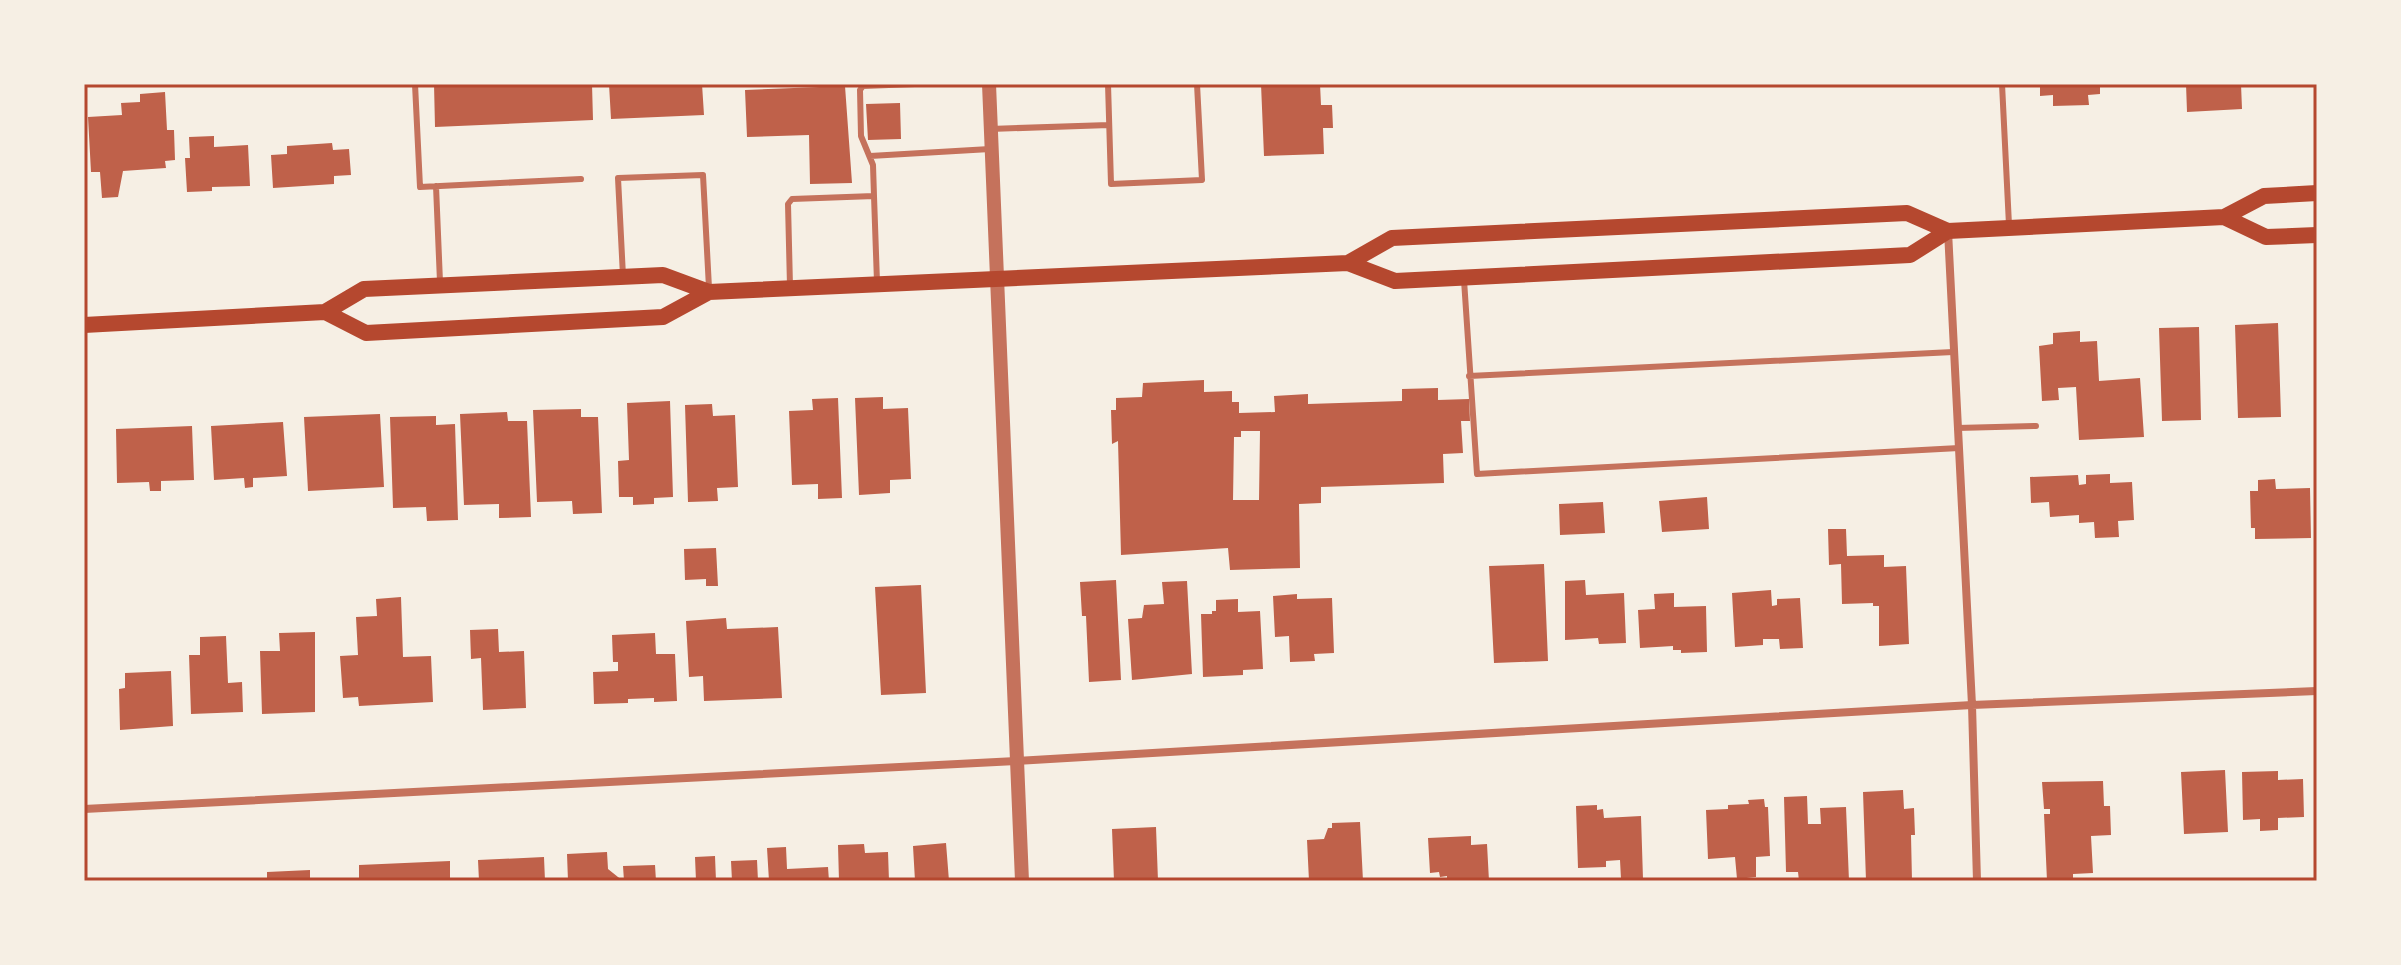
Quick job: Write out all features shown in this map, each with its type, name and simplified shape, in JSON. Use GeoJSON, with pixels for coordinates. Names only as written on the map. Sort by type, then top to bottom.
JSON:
{"type":"FeatureCollection","features":[{"type":"Feature","properties":{"kind":"main road"},"geometry":{"type":"LineString","coordinates":[[1348,263],[1392,238],[1907,213],[1948,231],[2224,217],[2264,196],[2317,193]]}},
{"type":"Feature","properties":{"kind":"main road"},"geometry":{"type":"LineString","coordinates":[[2224,217],[2266,237],[2317,235]]}},
{"type":"Feature","properties":{"kind":"main road"},"geometry":{"type":"LineString","coordinates":[[84,325],[325,312],[364,289],[663,275],[709,292],[1348,263],[1395,281],[1463,278],[1910,255],[1948,231]]}},
{"type":"Feature","properties":{"kind":"main road"},"geometry":{"type":"LineString","coordinates":[[325,312],[366,333],[663,317],[709,292]]}},
{"type":"Feature","properties":{"kind":"street"},"geometry":{"type":"LineString","coordinates":[[989,84],[1022,881]]}},
{"type":"Feature","properties":{"kind":"street"},"geometry":{"type":"LineString","coordinates":[[1948,231],[1972,705],[1977,881]]}},
{"type":"Feature","properties":{"kind":"street"},"geometry":{"type":"LineString","coordinates":[[84,809],[1016,761],[1972,705],[2317,691]]}},
{"type":"Feature","properties":{"kind":"lane"},"geometry":{"type":"LineString","coordinates":[[415,84],[420,187],[581,179]]}},
{"type":"Feature","properties":{"kind":"lane"},"geometry":{"type":"LineString","coordinates":[[877,285],[873,165],[861,136],[860,90],[863,86],[915,84]]}},
{"type":"Feature","properties":{"kind":"lane"},"geometry":{"type":"LineString","coordinates":[[1108,84],[1111,184],[1202,180],[1197,84]]}},
{"type":"Feature","properties":{"kind":"lane"},"geometry":{"type":"LineString","coordinates":[[2002,84],[2009,228]]}},
{"type":"Feature","properties":{"kind":"lane"},"geometry":{"type":"LineString","coordinates":[[990,129],[1109,125]]}},
{"type":"Feature","properties":{"kind":"lane"},"geometry":{"type":"LineString","coordinates":[[870,156],[991,149]]}},
{"type":"Feature","properties":{"kind":"lane"},"geometry":{"type":"LineString","coordinates":[[623,277],[618,178],[703,175],[709,292]]}},
{"type":"Feature","properties":{"kind":"lane"},"geometry":{"type":"LineString","coordinates":[[436,186],[440,286]]}},
{"type":"Feature","properties":{"kind":"lane"},"geometry":{"type":"LineString","coordinates":[[790,289],[788,204],[792,199],[874,196]]}},
{"type":"Feature","properties":{"kind":"lane"},"geometry":{"type":"LineString","coordinates":[[1463,278],[1477,474],[1959,448]]}},
{"type":"Feature","properties":{"kind":"lane"},"geometry":{"type":"LineString","coordinates":[[1469,376],[1953,352]]}},
{"type":"Feature","properties":{"kind":"lane"},"geometry":{"type":"LineString","coordinates":[[1957,428],[2036,426]]}},
{"type":"Feature","properties":{"kind":"building"},"geometry":{"type":"Polygon","coordinates":[[[434,84],[592,84],[593,120],[435,127],[434,84]]]}},
{"type":"Feature","properties":{"kind":"building"},"geometry":{"type":"Polygon","coordinates":[[[609,84],[702,84],[704,115],[611,119],[609,84]]]}},
{"type":"Feature","properties":{"kind":"building"},"geometry":{"type":"Polygon","coordinates":[[[1261,84],[1320,84],[1321,105],[1332,105],[1333,128],[1323,128],[1324,154],[1264,156],[1261,84]]]}},
{"type":"Feature","properties":{"kind":"building"},"geometry":{"type":"Polygon","coordinates":[[[2040,84],[2100,84],[2100,94],[2088,95],[2089,105],[2053,106],[2053,95],[2040,96],[2040,84]]]}},
{"type":"Feature","properties":{"kind":"building"},"geometry":{"type":"Polygon","coordinates":[[[2186,84],[2241,84],[2242,109],[2187,112],[2186,84]]]}},
{"type":"Feature","properties":{"kind":"building"},"geometry":{"type":"Polygon","coordinates":[[[845,86],[852,183],[810,184],[809,135],[747,137],[745,90],[845,86]]]}},
{"type":"Feature","properties":{"kind":"building"},"geometry":{"type":"Polygon","coordinates":[[[165,92],[167,130],[174,130],[175,160],[165,161],[166,168],[123,171],[118,197],[102,198],[100,172],[91,172],[88,117],[122,115],[121,103],[140,102],[140,94],[165,92]]]}},
{"type":"Feature","properties":{"kind":"building"},"geometry":{"type":"Polygon","coordinates":[[[900,103],[901,139],[868,140],[866,104],[900,103]]]}},
{"type":"Feature","properties":{"kind":"building"},"geometry":{"type":"Polygon","coordinates":[[[214,136],[214,147],[248,145],[250,186],[212,187],[212,191],[187,192],[185,158],[190,158],[189,137],[214,136]]]}},
{"type":"Feature","properties":{"kind":"building"},"geometry":{"type":"Polygon","coordinates":[[[332,143],[333,150],[349,149],[351,175],[334,176],[334,184],[273,188],[271,155],[287,154],[287,146],[332,143]]]}},
{"type":"Feature","properties":{"kind":"building"},"geometry":{"type":"Polygon","coordinates":[[[2278,323],[2281,417],[2238,418],[2235,325],[2278,323]]]}},
{"type":"Feature","properties":{"kind":"building"},"geometry":{"type":"Polygon","coordinates":[[[2199,327],[2201,420],[2162,421],[2159,328],[2199,327]]]}},
{"type":"Feature","properties":{"kind":"building"},"geometry":{"type":"Polygon","coordinates":[[[2080,331],[2080,342],[2097,341],[2099,381],[2140,378],[2144,437],[2079,440],[2076,387],[2058,388],[2059,400],[2042,401],[2039,346],[2053,344],[2053,333],[2080,331]]]}},
{"type":"Feature","properties":{"kind":"building"},"geometry":{"type":"Polygon","coordinates":[[[1204,380],[1204,392],[1232,391],[1232,402],[1239,402],[1239,413],[1275,412],[1274,396],[1308,394],[1308,404],[1402,401],[1402,389],[1438,388],[1438,400],[1469,399],[1470,421],[1461,421],[1463,453],[1443,454],[1444,483],[1321,487],[1321,503],[1299,504],[1300,568],[1230,570],[1228,548],[1121,555],[1118,441],[1112,444],[1111,410],[1116,410],[1116,398],[1142,397],[1143,383],[1204,380]],[[1241,431],[1241,437],[1234,437],[1233,500],[1259,500],[1260,431],[1241,431]]]}},
{"type":"Feature","properties":{"kind":"building"},"geometry":{"type":"Polygon","coordinates":[[[883,397],[883,409],[908,408],[911,479],[890,480],[890,493],[859,495],[855,398],[883,397]]]}},
{"type":"Feature","properties":{"kind":"building"},"geometry":{"type":"Polygon","coordinates":[[[838,398],[842,498],[818,499],[818,484],[792,485],[789,411],[813,410],[812,399],[838,398]]]}},
{"type":"Feature","properties":{"kind":"building"},"geometry":{"type":"Polygon","coordinates":[[[670,401],[673,497],[654,498],[654,504],[633,505],[633,497],[619,497],[618,461],[629,460],[627,403],[670,401]]]}},
{"type":"Feature","properties":{"kind":"building"},"geometry":{"type":"Polygon","coordinates":[[[712,404],[713,416],[735,415],[738,487],[717,488],[718,501],[688,502],[685,405],[712,404]]]}},
{"type":"Feature","properties":{"kind":"building"},"geometry":{"type":"Polygon","coordinates":[[[581,409],[581,417],[598,417],[602,513],[573,514],[572,501],[537,502],[533,410],[581,409]]]}},
{"type":"Feature","properties":{"kind":"building"},"geometry":{"type":"Polygon","coordinates":[[[507,412],[508,421],[527,421],[531,517],[499,518],[499,504],[464,505],[460,414],[507,412]]]}},
{"type":"Feature","properties":{"kind":"building"},"geometry":{"type":"Polygon","coordinates":[[[380,414],[384,487],[308,491],[304,417],[380,414]]]}},
{"type":"Feature","properties":{"kind":"building"},"geometry":{"type":"Polygon","coordinates":[[[436,416],[436,425],[455,424],[458,520],[427,521],[426,507],[393,508],[390,417],[436,416]]]}},
{"type":"Feature","properties":{"kind":"building"},"geometry":{"type":"Polygon","coordinates":[[[283,422],[287,476],[253,478],[253,487],[245,488],[244,478],[214,480],[211,426],[283,422]]]}},
{"type":"Feature","properties":{"kind":"building"},"geometry":{"type":"Polygon","coordinates":[[[192,426],[194,480],[161,481],[161,491],[150,491],[149,482],[117,483],[116,429],[192,426]]]}},
{"type":"Feature","properties":{"kind":"building"},"geometry":{"type":"Polygon","coordinates":[[[2110,474],[2110,483],[2132,482],[2134,520],[2118,521],[2119,537],[2095,538],[2094,522],[2079,523],[2079,515],[2050,517],[2049,502],[2031,503],[2030,477],[2078,475],[2079,485],[2086,484],[2086,475],[2110,474]]]}},
{"type":"Feature","properties":{"kind":"building"},"geometry":{"type":"Polygon","coordinates":[[[2275,479],[2276,489],[2310,488],[2311,538],[2255,539],[2255,528],[2251,528],[2250,491],[2258,491],[2258,480],[2275,479]]]}},
{"type":"Feature","properties":{"kind":"building"},"geometry":{"type":"Polygon","coordinates":[[[1707,497],[1709,529],[1662,532],[1659,501],[1707,497]]]}},
{"type":"Feature","properties":{"kind":"building"},"geometry":{"type":"Polygon","coordinates":[[[1603,502],[1605,533],[1560,535],[1559,504],[1603,502]]]}},
{"type":"Feature","properties":{"kind":"building"},"geometry":{"type":"Polygon","coordinates":[[[1828,529],[1846,529],[1847,556],[1884,555],[1884,567],[1906,566],[1909,644],[1879,646],[1879,606],[1873,606],[1873,603],[1842,604],[1841,564],[1829,565],[1828,529]]]}},
{"type":"Feature","properties":{"kind":"building"},"geometry":{"type":"Polygon","coordinates":[[[716,548],[718,586],[706,586],[706,579],[685,580],[684,549],[716,548]]]}},
{"type":"Feature","properties":{"kind":"building"},"geometry":{"type":"Polygon","coordinates":[[[1544,564],[1548,661],[1494,663],[1489,566],[1544,564]]]}},
{"type":"Feature","properties":{"kind":"building"},"geometry":{"type":"Polygon","coordinates":[[[1116,580],[1121,680],[1089,682],[1086,616],[1082,616],[1080,582],[1116,580]]]}},
{"type":"Feature","properties":{"kind":"building"},"geometry":{"type":"Polygon","coordinates":[[[1585,580],[1586,595],[1624,593],[1626,643],[1599,644],[1598,638],[1565,640],[1565,581],[1585,580]]]}},
{"type":"Feature","properties":{"kind":"building"},"geometry":{"type":"Polygon","coordinates":[[[1187,581],[1192,674],[1132,680],[1128,619],[1142,618],[1144,605],[1164,604],[1162,582],[1187,581]]]}},
{"type":"Feature","properties":{"kind":"building"},"geometry":{"type":"Polygon","coordinates":[[[921,585],[926,693],[881,695],[875,587],[921,585]]]}},
{"type":"Feature","properties":{"kind":"building"},"geometry":{"type":"Polygon","coordinates":[[[1771,590],[1772,606],[1777,605],[1777,599],[1800,598],[1803,648],[1780,649],[1779,639],[1763,639],[1763,645],[1735,647],[1732,593],[1771,590]]]}},
{"type":"Feature","properties":{"kind":"building"},"geometry":{"type":"Polygon","coordinates":[[[1674,593],[1674,607],[1706,606],[1707,652],[1681,653],[1681,650],[1673,650],[1673,646],[1640,648],[1638,610],[1655,609],[1654,594],[1674,593]]]}},
{"type":"Feature","properties":{"kind":"building"},"geometry":{"type":"Polygon","coordinates":[[[1297,594],[1297,599],[1332,598],[1334,653],[1314,654],[1315,661],[1290,662],[1289,636],[1275,637],[1273,596],[1297,594]]]}},
{"type":"Feature","properties":{"kind":"building"},"geometry":{"type":"Polygon","coordinates":[[[401,597],[403,657],[431,656],[433,702],[359,706],[358,697],[343,698],[340,656],[358,655],[356,617],[377,616],[376,599],[401,597]]]}},
{"type":"Feature","properties":{"kind":"building"},"geometry":{"type":"Polygon","coordinates":[[[1238,599],[1238,612],[1260,611],[1263,669],[1243,670],[1243,675],[1203,677],[1201,614],[1216,611],[1216,600],[1238,599]]]}},
{"type":"Feature","properties":{"kind":"building"},"geometry":{"type":"Polygon","coordinates":[[[726,618],[727,629],[778,627],[782,698],[704,701],[703,676],[689,677],[686,621],[726,618]]]}},
{"type":"Feature","properties":{"kind":"building"},"geometry":{"type":"Polygon","coordinates":[[[498,629],[499,652],[524,651],[526,708],[483,710],[481,658],[471,659],[470,630],[498,629]]]}},
{"type":"Feature","properties":{"kind":"building"},"geometry":{"type":"Polygon","coordinates":[[[315,632],[315,712],[262,714],[260,651],[280,651],[279,633],[315,632]]]}},
{"type":"Feature","properties":{"kind":"building"},"geometry":{"type":"Polygon","coordinates":[[[655,633],[656,654],[675,654],[677,701],[654,702],[654,698],[594,704],[593,672],[618,671],[618,662],[613,662],[612,635],[655,633]]]}},
{"type":"Feature","properties":{"kind":"building"},"geometry":{"type":"Polygon","coordinates":[[[226,636],[228,683],[242,682],[243,712],[191,714],[189,655],[200,655],[200,637],[226,636]]]}},
{"type":"Feature","properties":{"kind":"building"},"geometry":{"type":"Polygon","coordinates":[[[171,671],[173,726],[120,730],[119,689],[125,688],[125,673],[171,671]]]}},
{"type":"Feature","properties":{"kind":"building"},"geometry":{"type":"Polygon","coordinates":[[[2225,770],[2228,832],[2184,834],[2181,772],[2225,770]]]}},
{"type":"Feature","properties":{"kind":"building"},"geometry":{"type":"Polygon","coordinates":[[[2278,771],[2278,780],[2303,779],[2304,817],[2278,818],[2278,830],[2260,831],[2260,819],[2243,820],[2242,772],[2278,771]]]}},
{"type":"Feature","properties":{"kind":"building"},"geometry":{"type":"Polygon","coordinates":[[[2103,781],[2104,806],[2110,806],[2111,835],[2091,836],[2093,873],[2073,874],[2073,881],[2047,881],[2044,814],[2050,814],[2050,809],[2044,809],[2042,782],[2103,781]]]}},
{"type":"Feature","properties":{"kind":"building"},"geometry":{"type":"Polygon","coordinates":[[[1903,790],[1904,809],[1914,808],[1912,881],[1866,881],[1863,792],[1903,790]]]}},
{"type":"Feature","properties":{"kind":"building"},"geometry":{"type":"Polygon","coordinates":[[[1807,796],[1808,824],[1821,824],[1820,808],[1846,807],[1849,881],[1799,881],[1798,872],[1786,872],[1784,797],[1807,796]]]}},
{"type":"Feature","properties":{"kind":"building"},"geometry":{"type":"Polygon","coordinates":[[[1764,799],[1765,807],[1768,807],[1770,856],[1756,857],[1756,877],[1737,879],[1735,857],[1708,859],[1706,810],[1728,809],[1728,805],[1749,804],[1748,800],[1764,799]]]}},
{"type":"Feature","properties":{"kind":"building"},"geometry":{"type":"Polygon","coordinates":[[[1597,805],[1597,810],[1603,809],[1604,818],[1641,816],[1643,879],[1621,879],[1620,860],[1606,861],[1606,867],[1578,868],[1576,806],[1597,805]]]}},
{"type":"Feature","properties":{"kind":"building"},"geometry":{"type":"Polygon","coordinates":[[[1360,822],[1363,881],[1309,881],[1307,840],[1324,839],[1332,823],[1360,822]]]}},
{"type":"Feature","properties":{"kind":"building"},"geometry":{"type":"Polygon","coordinates":[[[1156,827],[1158,881],[1114,881],[1112,829],[1156,827]]]}},
{"type":"Feature","properties":{"kind":"building"},"geometry":{"type":"Polygon","coordinates":[[[1471,836],[1471,845],[1487,844],[1489,881],[1447,881],[1447,876],[1440,877],[1439,872],[1430,873],[1428,838],[1471,836]]]}},
{"type":"Feature","properties":{"kind":"building"},"geometry":{"type":"Polygon","coordinates":[[[946,843],[949,881],[915,881],[913,846],[946,843]]]}},
{"type":"Feature","properties":{"kind":"building"},"geometry":{"type":"Polygon","coordinates":[[[864,844],[865,853],[888,852],[889,881],[839,881],[838,845],[864,844]]]}},
{"type":"Feature","properties":{"kind":"building"},"geometry":{"type":"Polygon","coordinates":[[[786,847],[787,869],[828,867],[829,881],[769,881],[767,848],[786,847]]]}},
{"type":"Feature","properties":{"kind":"building"},"geometry":{"type":"Polygon","coordinates":[[[607,852],[608,869],[623,881],[568,881],[567,854],[607,852]]]}},
{"type":"Feature","properties":{"kind":"building"},"geometry":{"type":"Polygon","coordinates":[[[715,856],[716,881],[696,881],[695,857],[715,856]]]}},
{"type":"Feature","properties":{"kind":"building"},"geometry":{"type":"Polygon","coordinates":[[[544,857],[545,881],[479,881],[478,860],[544,857]]]}},
{"type":"Feature","properties":{"kind":"building"},"geometry":{"type":"Polygon","coordinates":[[[757,860],[758,881],[732,881],[731,861],[757,860]]]}},
{"type":"Feature","properties":{"kind":"building"},"geometry":{"type":"Polygon","coordinates":[[[450,861],[450,881],[359,881],[359,865],[450,861]]]}},
{"type":"Feature","properties":{"kind":"building"},"geometry":{"type":"Polygon","coordinates":[[[655,865],[656,881],[624,881],[623,866],[655,865]]]}},
{"type":"Feature","properties":{"kind":"building"},"geometry":{"type":"Polygon","coordinates":[[[310,870],[310,881],[267,881],[267,872],[310,870]]]}}]}
